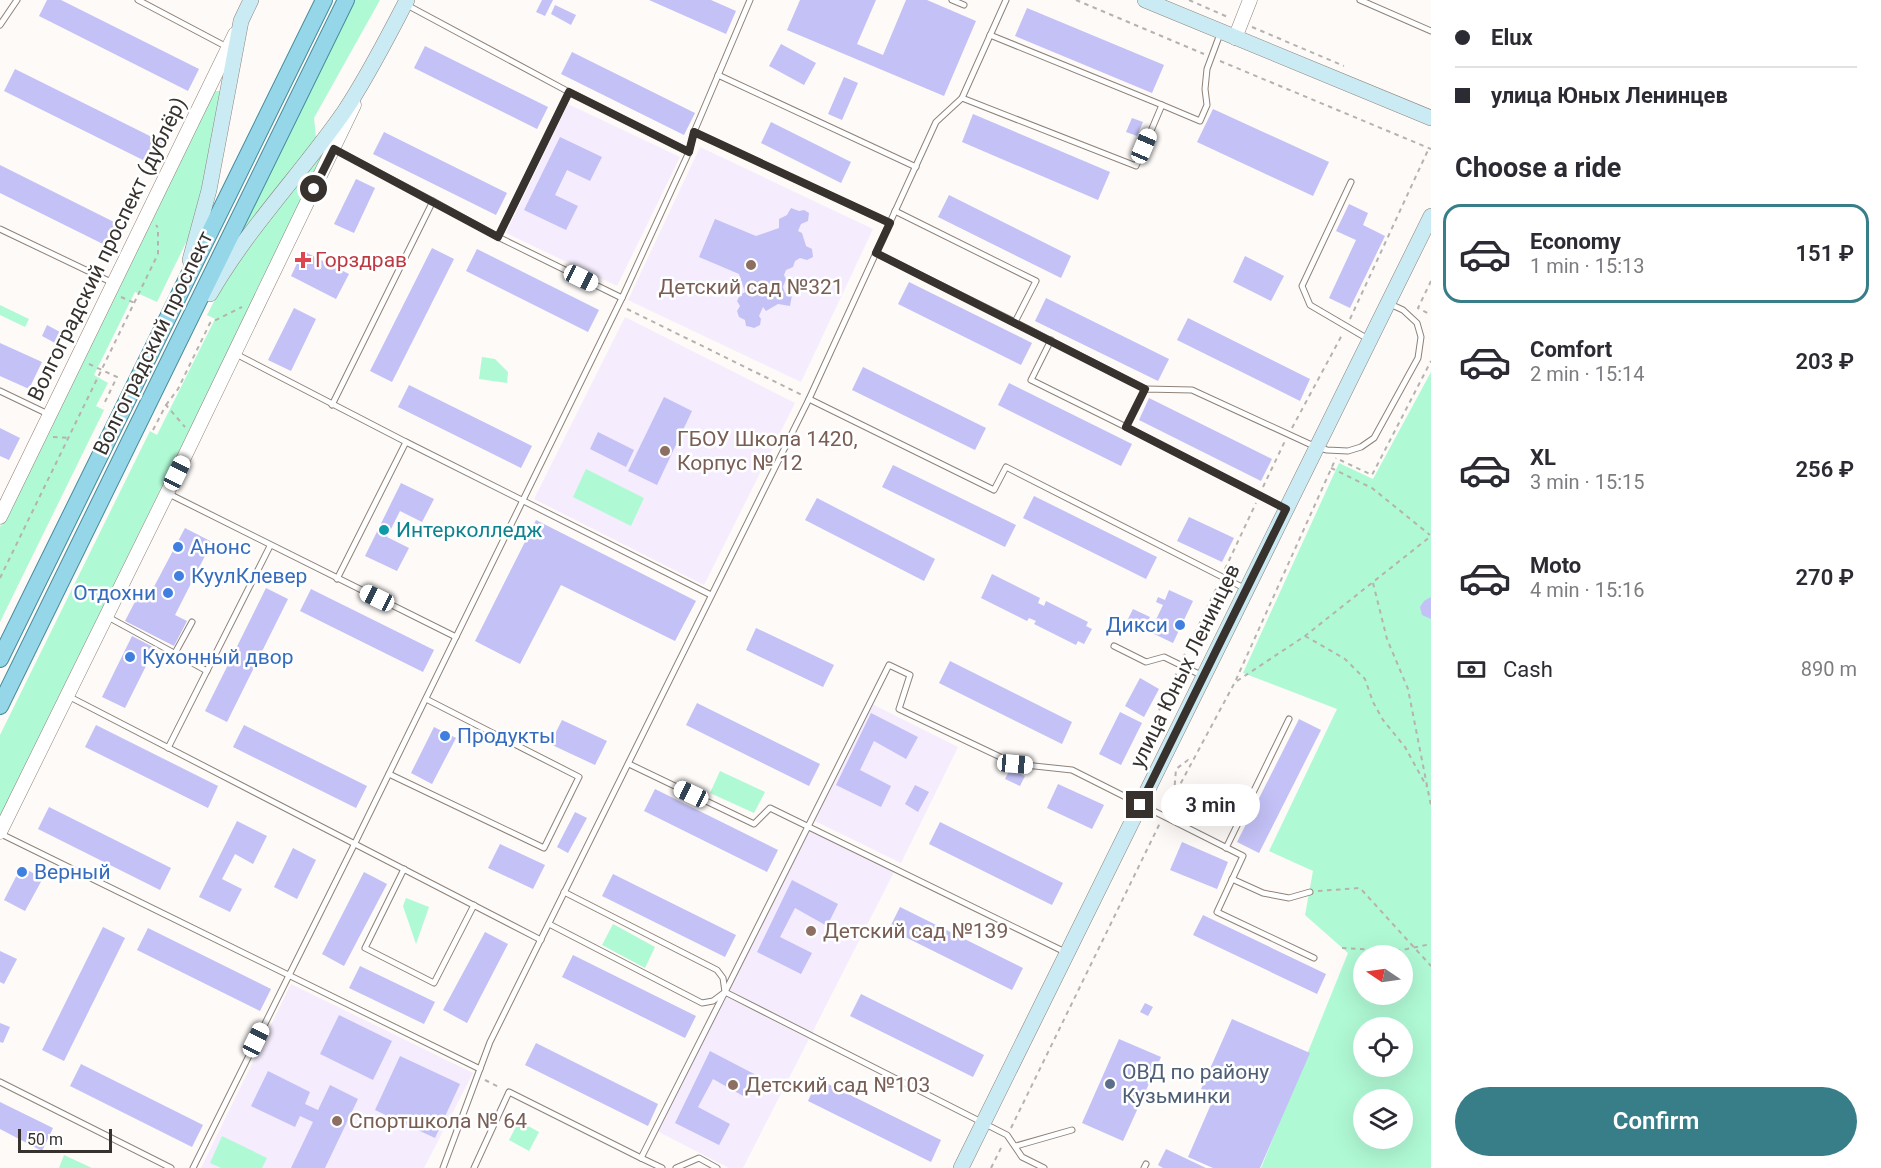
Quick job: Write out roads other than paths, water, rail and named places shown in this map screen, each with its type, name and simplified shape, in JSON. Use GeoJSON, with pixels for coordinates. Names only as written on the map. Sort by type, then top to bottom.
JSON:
{"type":"FeatureCollection","features":[{"type":"Feature","properties":{"kind":"main road","name":"Волгоградский проспект (дублёр)"},"geometry":{"type":"LineString","coordinates":[[242,21],[251,0]]}},
{"type":"Feature","properties":{"kind":"main road","name":"Волгоградский проспект"},"geometry":{"type":"LineString","coordinates":[[0,659],[324,0]]}},
{"type":"Feature","properties":{"kind":"main road","name":"Волгоградский проспект"},"geometry":{"type":"LineString","coordinates":[[0,706],[346,0]]}},
{"type":"Feature","properties":{"kind":"main road"},"geometry":{"type":"LineString","coordinates":[[1144,0],[1431,118]]}},
{"type":"Feature","properties":{"kind":"main road"},"geometry":{"type":"LineString","coordinates":[[173,352],[243,242],[326,137],[366,80],[406,2]]}},
{"type":"Feature","properties":{"kind":"main road"},"geometry":{"type":"LineString","coordinates":[[174,306],[203,217],[242,21]]}},
{"type":"Feature","properties":{"kind":"main road","name":"улица Юных Ленинцев"},"geometry":{"type":"LineString","coordinates":[[961,1168],[1431,216]]}},
{"type":"Feature","properties":{"kind":"street"},"geometry":{"type":"LineString","coordinates":[[1228,35],[1241,22],[1250,0]]}},
{"type":"Feature","properties":{"kind":"street","name":"Волгоградский проспект (дублёр)"},"geometry":{"type":"LineString","coordinates":[[2,508],[242,21]]}},
{"type":"Feature","properties":{"kind":"street"},"geometry":{"type":"LineString","coordinates":[[0,832],[167,493],[366,80]]}},
{"type":"Feature","properties":{"kind":"lane"},"geometry":{"type":"LineString","coordinates":[[0,25],[17,0]]}},
{"type":"Feature","properties":{"kind":"lane"},"geometry":{"type":"LineString","coordinates":[[138,0],[229,48]]}},
{"type":"Feature","properties":{"kind":"lane"},"geometry":{"type":"LineString","coordinates":[[952,0],[964,5]]}},
{"type":"Feature","properties":{"kind":"lane"},"geometry":{"type":"LineString","coordinates":[[443,1168],[490,1042],[809,399],[936,122],[962,98],[1006,0]]}},
{"type":"Feature","properties":{"kind":"lane"},"geometry":{"type":"LineString","coordinates":[[1360,0],[1431,31]]}},
{"type":"Feature","properties":{"kind":"lane"},"geometry":{"type":"LineString","coordinates":[[193,1168],[356,843],[619,305],[689,152],[694,132],[748,1]]}},
{"type":"Feature","properties":{"kind":"lane"},"geometry":{"type":"LineString","coordinates":[[406,2],[569,92],[689,152]]}},
{"type":"Feature","properties":{"kind":"lane"},"geometry":{"type":"LineString","coordinates":[[990,35],[1200,121],[1207,105],[1204,89],[1207,69],[1211,58],[1228,35]]}},
{"type":"Feature","properties":{"kind":"lane"},"geometry":{"type":"LineString","coordinates":[[718,75],[916,167]]}},
{"type":"Feature","properties":{"kind":"lane"},"geometry":{"type":"LineString","coordinates":[[498,237],[569,92]]}},
{"type":"Feature","properties":{"kind":"lane"},"geometry":{"type":"LineString","coordinates":[[962,98],[1136,166],[1162,105]]}},
{"type":"Feature","properties":{"kind":"lane"},"geometry":{"type":"LineString","coordinates":[[694,132],[890,223]]}},
{"type":"Feature","properties":{"kind":"lane"},"geometry":{"type":"LineString","coordinates":[[334,149],[498,237],[622,298]]}},
{"type":"Feature","properties":{"kind":"lane"},"geometry":{"type":"LineString","coordinates":[[1351,182],[1302,286],[1310,305],[1370,340]]}},
{"type":"Feature","properties":{"kind":"lane"},"geometry":{"type":"LineString","coordinates":[[332,405],[433,201]]}},
{"type":"Feature","properties":{"kind":"lane"},"geometry":{"type":"LineString","coordinates":[[895,211],[1036,281],[1015,322]]}},
{"type":"Feature","properties":{"kind":"lane"},"geometry":{"type":"LineString","coordinates":[[0,229],[113,283]]}},
{"type":"Feature","properties":{"kind":"lane"},"geometry":{"type":"LineString","coordinates":[[876,253],[1145,389],[1192,390],[1327,450],[1348,451],[1374,438],[1418,358],[1421,337],[1417,323],[1403,310],[1388,303]]}},
{"type":"Feature","properties":{"kind":"lane"},"geometry":{"type":"LineString","coordinates":[[1051,340],[1031,380],[1286,509]]}},
{"type":"Feature","properties":{"kind":"lane"},"geometry":{"type":"LineString","coordinates":[[234,353],[523,502],[711,595]]}},
{"type":"Feature","properties":{"kind":"lane"},"geometry":{"type":"LineString","coordinates":[[1126,427],[1145,389]]}},
{"type":"Feature","properties":{"kind":"lane"},"geometry":{"type":"LineString","coordinates":[[0,391],[49,414]]}},
{"type":"Feature","properties":{"kind":"lane"},"geometry":{"type":"LineString","coordinates":[[809,399],[994,490],[1005,467],[1247,590]]}},
{"type":"Feature","properties":{"kind":"lane"},"geometry":{"type":"LineString","coordinates":[[337,579],[406,442]]}},
{"type":"Feature","properties":{"kind":"lane"},"geometry":{"type":"LineString","coordinates":[[167,493],[456,637]]}},
{"type":"Feature","properties":{"kind":"lane"},"geometry":{"type":"LineString","coordinates":[[168,748],[270,546]]}},
{"type":"Feature","properties":{"kind":"lane"},"geometry":{"type":"LineString","coordinates":[[106,616],[207,671]]}},
{"type":"Feature","properties":{"kind":"lane"},"geometry":{"type":"LineString","coordinates":[[175,653],[192,622]]}},
{"type":"Feature","properties":{"kind":"lane"},"geometry":{"type":"LineString","coordinates":[[1114,646],[1146,662],[1164,657],[1204,676]]}},
{"type":"Feature","properties":{"kind":"lane"},"geometry":{"type":"LineString","coordinates":[[642,1158],[889,665],[910,675],[899,709],[1015,764],[1072,770],[1243,856],[1218,912],[1314,958]]}},
{"type":"Feature","properties":{"kind":"lane"},"geometry":{"type":"LineString","coordinates":[[66,695],[541,940]]}},
{"type":"Feature","properties":{"kind":"lane"},"geometry":{"type":"LineString","coordinates":[[389,774],[544,848],[579,777],[426,699]]}},
{"type":"Feature","properties":{"kind":"lane"},"geometry":{"type":"LineString","coordinates":[[1226,848],[1289,719]]}},
{"type":"Feature","properties":{"kind":"lane"},"geometry":{"type":"LineString","coordinates":[[629,765],[754,824],[770,808],[1066,953]]}},
{"type":"Feature","properties":{"kind":"lane"},"geometry":{"type":"LineString","coordinates":[[0,832],[480,1069]]}},
{"type":"Feature","properties":{"kind":"lane"},"geometry":{"type":"LineString","coordinates":[[404,869],[365,948],[434,983],[474,905]]}},
{"type":"Feature","properties":{"kind":"lane"},"geometry":{"type":"LineString","coordinates":[[1233,879],[1263,893],[1289,898],[1310,892]]}},
{"type":"Feature","properties":{"kind":"lane"},"geometry":{"type":"LineString","coordinates":[[564,892],[717,970],[723,978],[725,992]]}},
{"type":"Feature","properties":{"kind":"lane"},"geometry":{"type":"LineString","coordinates":[[549,924],[702,1003],[712,1001],[725,992]]}},
{"type":"Feature","properties":{"kind":"lane"},"geometry":{"type":"LineString","coordinates":[[725,992],[1007,1136],[1022,1157],[1044,1168]]}},
{"type":"Feature","properties":{"kind":"lane"},"geometry":{"type":"LineString","coordinates":[[0,1082],[171,1168]]}},
{"type":"Feature","properties":{"kind":"lane"},"geometry":{"type":"LineString","coordinates":[[474,1168],[509,1092],[662,1168]]}},
{"type":"Feature","properties":{"kind":"lane"},"geometry":{"type":"LineString","coordinates":[[1016,1146],[1072,1130]]}},
{"type":"Feature","properties":{"kind":"lane"},"geometry":{"type":"LineString","coordinates":[[676,1168],[699,1158],[717,1168]]}},
{"type":"Feature","properties":{"kind":"place","name":"Горздрав"},"geometry":{"type":"Point","coordinates":[303,260]}},
{"type":"Feature","properties":{"kind":"place","name":"Детский сад №321"},"geometry":{"type":"Point","coordinates":[751,265]}},
{"type":"Feature","properties":{"kind":"place","name":"ГБОУ Школа 1420, Корпус № 12"},"geometry":{"type":"Point","coordinates":[665,451]}},
{"type":"Feature","properties":{"kind":"place","name":"Интерколледж"},"geometry":{"type":"Point","coordinates":[384,530]}},
{"type":"Feature","properties":{"kind":"place","name":"Анонс"},"geometry":{"type":"Point","coordinates":[178,547]}},
{"type":"Feature","properties":{"kind":"place","name":"КуулКлевер"},"geometry":{"type":"Point","coordinates":[179,576]}},
{"type":"Feature","properties":{"kind":"place","name":"Отдохни"},"geometry":{"type":"Point","coordinates":[168,593]}},
{"type":"Feature","properties":{"kind":"place","name":"Дикси"},"geometry":{"type":"Point","coordinates":[1180,625]}},
{"type":"Feature","properties":{"kind":"place","name":"Кухонный двор"},"geometry":{"type":"Point","coordinates":[130,657]}},
{"type":"Feature","properties":{"kind":"place","name":"Продукты"},"geometry":{"type":"Point","coordinates":[445,736]}},
{"type":"Feature","properties":{"kind":"place","name":"Верный"},"geometry":{"type":"Point","coordinates":[22,872]}},
{"type":"Feature","properties":{"kind":"place","name":"Детский сад №139"},"geometry":{"type":"Point","coordinates":[811,931]}},
{"type":"Feature","properties":{"kind":"place","name":"ОВД по району Кузьминки"},"geometry":{"type":"Point","coordinates":[1110,1084]}},
{"type":"Feature","properties":{"kind":"place","name":"Детский сад №103"},"geometry":{"type":"Point","coordinates":[733,1085]}},
{"type":"Feature","properties":{"kind":"place","name":"Спортшкола № 64"},"geometry":{"type":"Point","coordinates":[337,1121]}}]}
